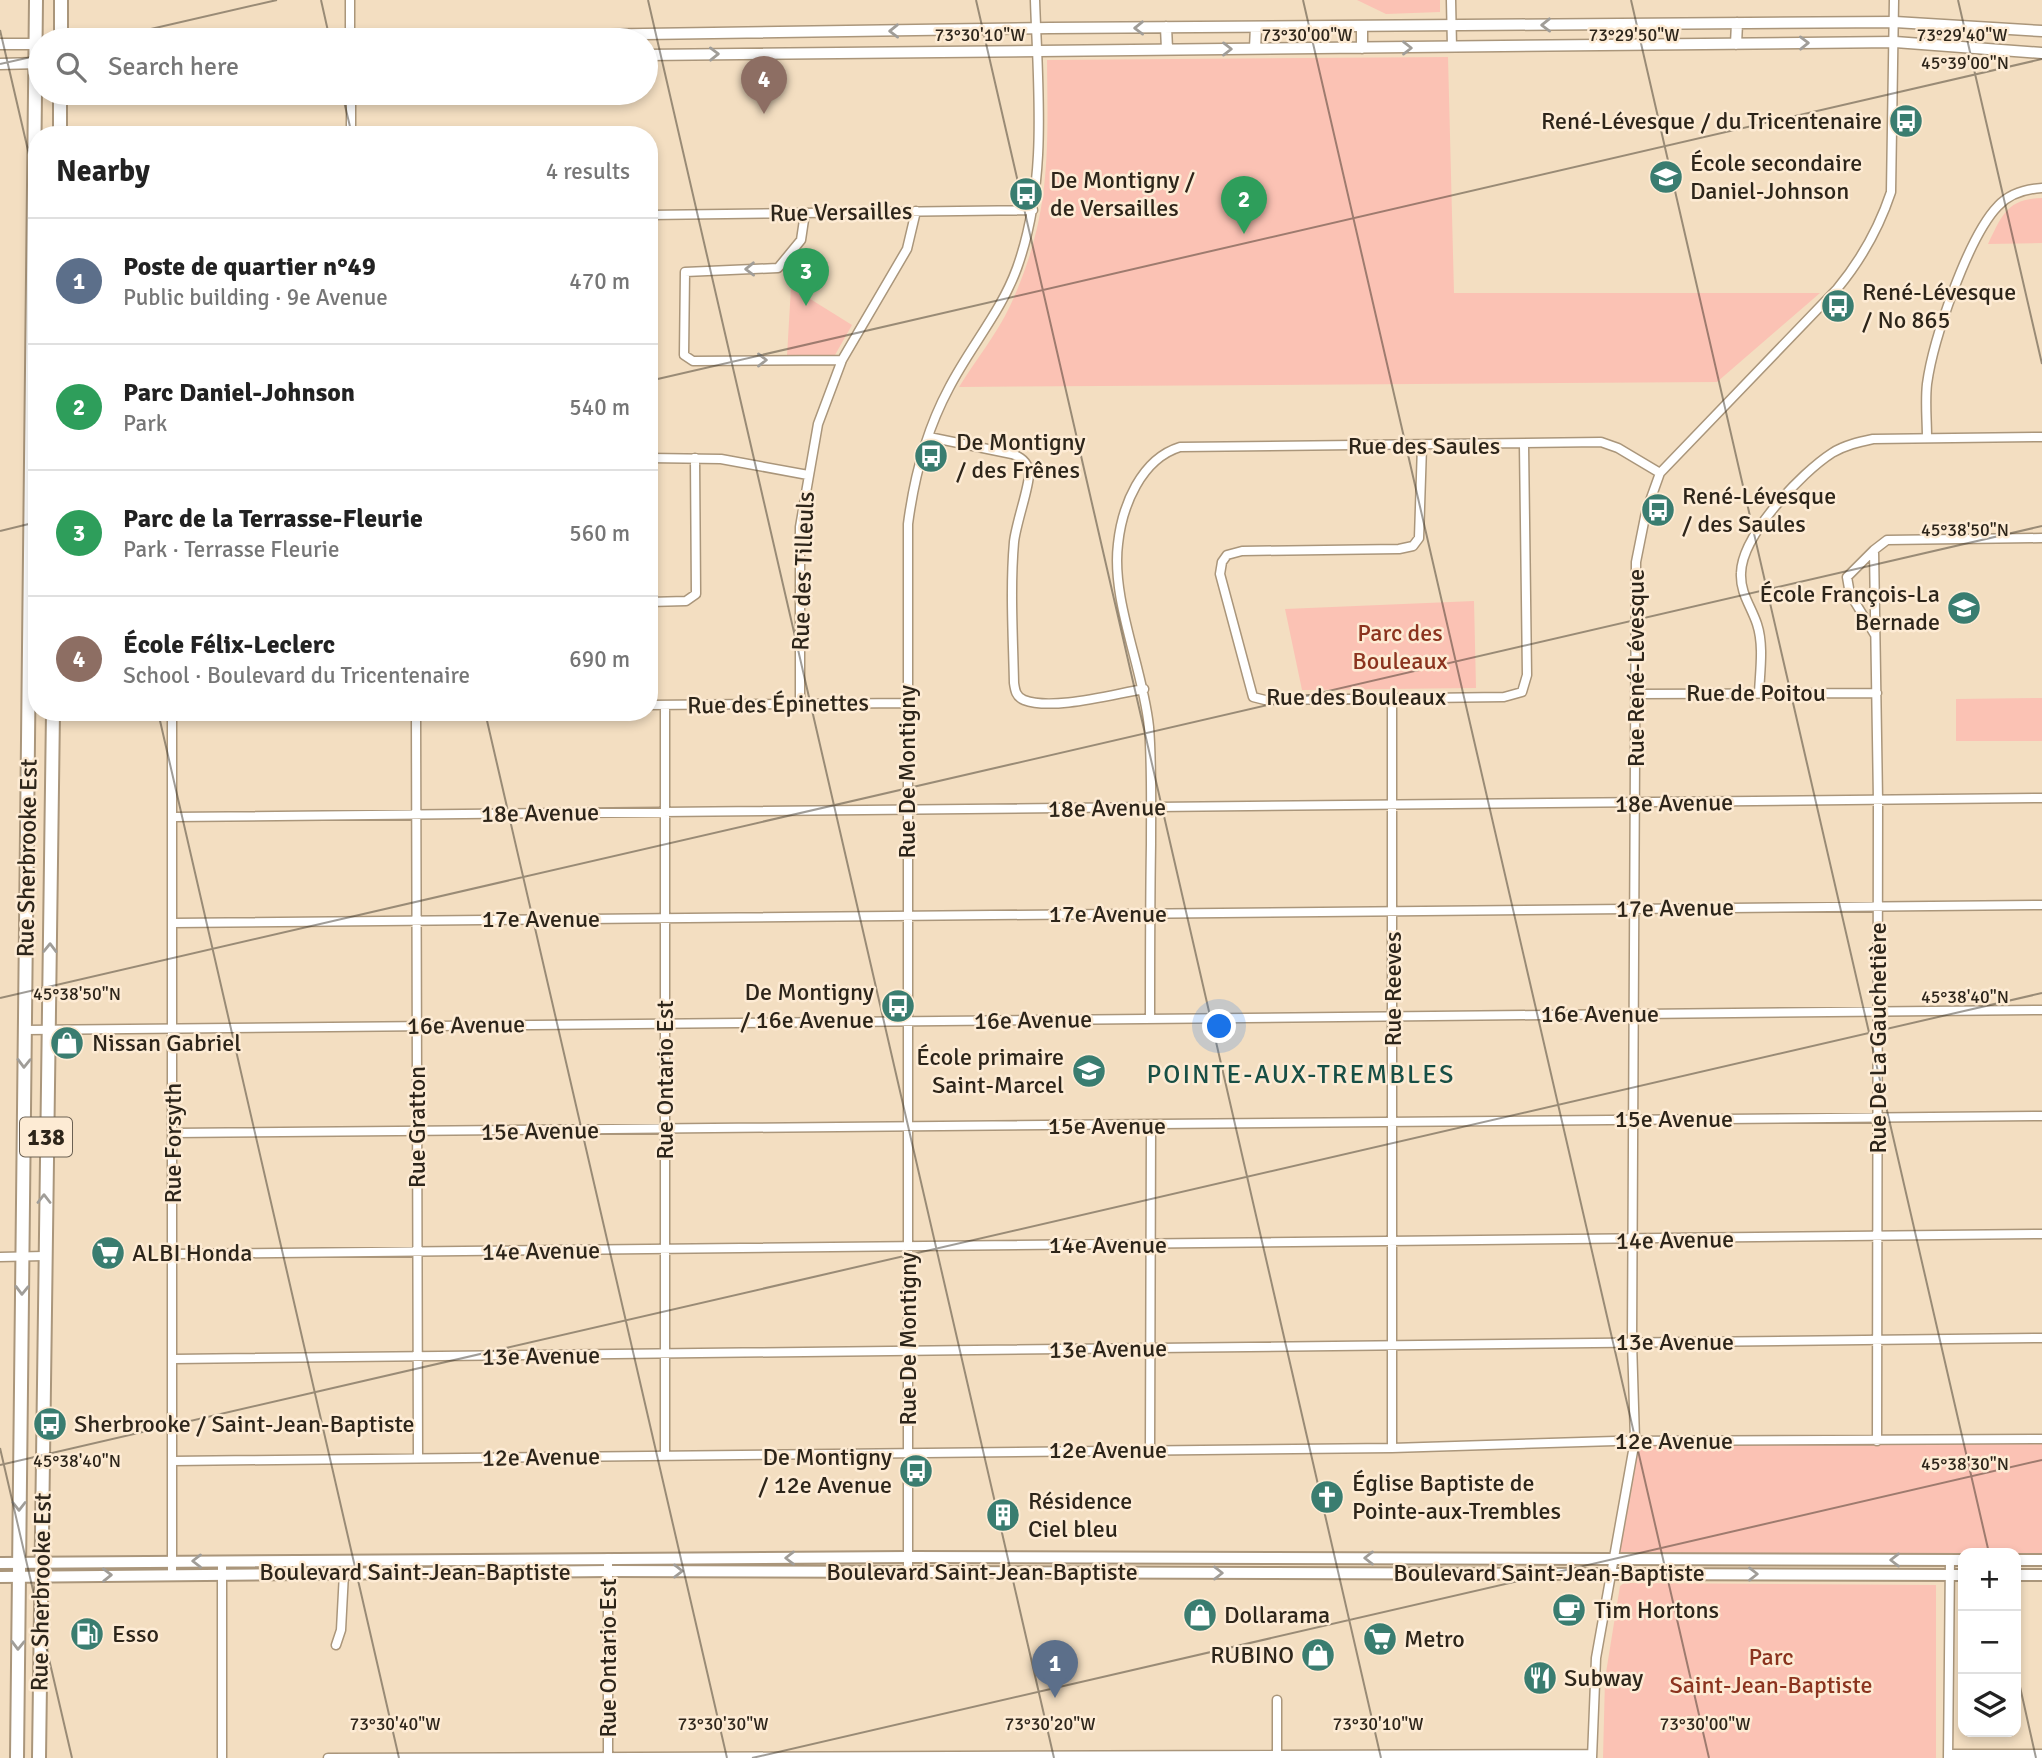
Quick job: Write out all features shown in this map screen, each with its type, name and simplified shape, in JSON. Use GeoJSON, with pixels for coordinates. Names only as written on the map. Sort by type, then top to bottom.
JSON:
{"type":"FeatureCollection","features":[{"type":"Feature","properties":{"kind":"main road","name":"Rue Sherbrooke Est"},"geometry":{"type":"LineString","coordinates":[[36,0],[37,28]]}},
{"type":"Feature","properties":{"kind":"main road"},"geometry":{"type":"LineString","coordinates":[[61,0],[61,28]]}},
{"type":"Feature","properties":{"kind":"main road","name":"Rue Sherbrooke Est"},"geometry":{"type":"LineString","coordinates":[[37,105],[37,126]]}},
{"type":"Feature","properties":{"kind":"main road"},"geometry":{"type":"LineString","coordinates":[[60,105],[60,126]]}},
{"type":"Feature","properties":{"kind":"main road","name":"Rue Sherbrooke Est"},"geometry":{"type":"LineString","coordinates":[[17,1758],[30,721]]}},
{"type":"Feature","properties":{"kind":"main road","name":"Rue Sherbrooke Est"},"geometry":{"type":"LineString","coordinates":[[39,1758],[43,1562],[44,1169],[49,1029],[53,721]]}},
{"type":"Feature","properties":{"kind":"main road"},"geometry":{"type":"LineString","coordinates":[[28,758],[52,758]]}},
{"type":"Feature","properties":{"kind":"main road"},"geometry":{"type":"LineString","coordinates":[[24,1102],[47,1102]]}},
{"type":"Feature","properties":{"kind":"main road"},"geometry":{"type":"LineString","coordinates":[[23,1168],[44,1169]]}},
{"type":"Feature","properties":{"kind":"main road"},"geometry":{"type":"LineString","coordinates":[[21,1370],[42,1370]]}},
{"type":"Feature","properties":{"kind":"main road","name":"Boulevard Saint-Jean-Baptiste"},"geometry":{"type":"LineString","coordinates":[[0,1563],[908,1557],[1958,1560]]}},
{"type":"Feature","properties":{"kind":"main road"},"geometry":{"type":"LineString","coordinates":[[1150,1573],[1151,1558]]}},
{"type":"Feature","properties":{"kind":"main road"},"geometry":{"type":"LineString","coordinates":[[1437,1559],[1437,1573]]}},
{"type":"Feature","properties":{"kind":"main road"},"geometry":{"type":"LineString","coordinates":[[344,1573],[346,1560]]}},
{"type":"Feature","properties":{"kind":"main road"},"geometry":{"type":"LineString","coordinates":[[2021,1560],[2042,1560]]}},
{"type":"Feature","properties":{"kind":"main road","name":"Boulevard Saint-Jean-Baptiste"},"geometry":{"type":"LineString","coordinates":[[0,1577],[609,1571],[1958,1575]]}},
{"type":"Feature","properties":{"kind":"main road"},"geometry":{"type":"LineString","coordinates":[[2021,1575],[2042,1575]]}},
{"type":"Feature","properties":{"kind":"main road"},"geometry":{"type":"LineString","coordinates":[[17,1734],[39,1735]]}},
{"type":"Feature","properties":{"kind":"street"},"geometry":{"type":"LineString","coordinates":[[350,0],[350,28]]}},
{"type":"Feature","properties":{"kind":"street","name":"Rue De Montigny"},"geometry":{"type":"LineString","coordinates":[[908,1571],[908,524],[918,471],[929,437],[949,387],[988,328],[1017,270],[1033,211],[1040,146],[1035,0]]}},
{"type":"Feature","properties":{"kind":"street"},"geometry":{"type":"LineString","coordinates":[[1451,0],[1452,47]]}},
{"type":"Feature","properties":{"kind":"street","name":"Rue René-Lévesque"},"geometry":{"type":"LineString","coordinates":[[1592,1756],[1596,1658],[1635,1440],[1632,1342],[1636,562],[1646,512],[1660,473],[1837,289],[1867,246],[1891,192],[1895,0]]}},
{"type":"Feature","properties":{"kind":"street"},"geometry":{"type":"LineString","coordinates":[[658,35],[1166,27],[1895,22],[2042,32]]}},
{"type":"Feature","properties":{"kind":"street"},"geometry":{"type":"LineString","coordinates":[[1736,44],[1737,23]]}},
{"type":"Feature","properties":{"kind":"street"},"geometry":{"type":"LineString","coordinates":[[1362,26],[1362,48]]}},
{"type":"Feature","properties":{"kind":"street"},"geometry":{"type":"LineString","coordinates":[[1166,27],[1167,49]]}},
{"type":"Feature","properties":{"kind":"street"},"geometry":{"type":"LineString","coordinates":[[1255,48],[1256,27]]}},
{"type":"Feature","properties":{"kind":"street"},"geometry":{"type":"LineString","coordinates":[[658,55],[1895,42],[2042,53]]}},
{"type":"Feature","properties":{"kind":"street"},"geometry":{"type":"LineString","coordinates":[[0,44],[28,44]]}},
{"type":"Feature","properties":{"kind":"street"},"geometry":{"type":"LineString","coordinates":[[0,64],[28,63]]}},
{"type":"Feature","properties":{"kind":"street"},"geometry":{"type":"LineString","coordinates":[[351,105],[351,126]]}},
{"type":"Feature","properties":{"kind":"street"},"geometry":{"type":"LineString","coordinates":[[1927,438],[1927,386],[1930,368],[1957,282],[1996,208],[2012,195],[2042,188]]}},
{"type":"Feature","properties":{"kind":"street","name":"Rue des Tilleuls"},"geometry":{"type":"LineString","coordinates":[[800,704],[800,527],[818,424],[842,360],[908,249],[916,211]]}},
{"type":"Feature","properties":{"kind":"street","name":"Rue Versailles"},"geometry":{"type":"LineString","coordinates":[[658,215],[1033,211]]}},
{"type":"Feature","properties":{"kind":"street"},"geometry":{"type":"LineString","coordinates":[[805,213],[801,240],[778,268],[685,272],[684,355],[693,361],[842,360]]}},
{"type":"Feature","properties":{"kind":"street"},"geometry":{"type":"LineString","coordinates":[[929,437],[1012,454],[1024,460],[1027,466],[1028,479],[1016,527],[1013,562],[1014,683],[1017,695],[1022,700],[1048,702],[1144,689],[1149,727],[1151,808],[1150,1019]]}},
{"type":"Feature","properties":{"kind":"street"},"geometry":{"type":"LineString","coordinates":[[1759,693],[1760,642],[1757,624],[1742,588],[1741,573],[1752,534],[1762,521],[1833,453],[1873,439],[2042,437]]}},
{"type":"Feature","properties":{"kind":"street","name":"Rue des Saules"},"geometry":{"type":"LineString","coordinates":[[1144,689],[1118,585],[1118,541],[1137,484],[1153,462],[1167,451],[1180,447],[1601,442],[1618,448],[1660,473]]}},
{"type":"Feature","properties":{"kind":"street","name":"Rue des Bouleaux"},"geometry":{"type":"LineString","coordinates":[[1422,446],[1419,538],[1413,546],[1399,550],[1241,551],[1227,555],[1222,562],[1220,573],[1253,697],[1265,700],[1504,696],[1522,692],[1526,684],[1524,445]]}},
{"type":"Feature","properties":{"kind":"street"},"geometry":{"type":"LineString","coordinates":[[658,458],[721,459],[808,474]]}},
{"type":"Feature","properties":{"kind":"street"},"geometry":{"type":"LineString","coordinates":[[658,603],[686,601],[696,593],[695,458]]}},
{"type":"Feature","properties":{"kind":"street"},"geometry":{"type":"LineString","coordinates":[[1874,550],[1887,540],[2042,538]]}},
{"type":"Feature","properties":{"kind":"street","name":"Rue De La Gauchetière"},"geometry":{"type":"LineString","coordinates":[[1874,550],[1847,578],[1850,594],[1875,635]]}},
{"type":"Feature","properties":{"kind":"street","name":"Rue De La Gauchetière"},"geometry":{"type":"LineString","coordinates":[[1874,550],[1878,800],[1877,1441]]}},
{"type":"Feature","properties":{"kind":"street","name":"Rue de Poitou"},"geometry":{"type":"LineString","coordinates":[[1636,694],[1877,693]]}},
{"type":"Feature","properties":{"kind":"street","name":"Rue Reeves"},"geometry":{"type":"LineString","coordinates":[[1392,698],[1392,1448]]}},
{"type":"Feature","properties":{"kind":"street","name":"Rue des Épinettes"},"geometry":{"type":"LineString","coordinates":[[658,705],[908,703]]}},
{"type":"Feature","properties":{"kind":"street","name":"Rue Ontario Est"},"geometry":{"type":"LineString","coordinates":[[665,705],[665,1456]]}},
{"type":"Feature","properties":{"kind":"street","name":"Rue Forsyth"},"geometry":{"type":"LineString","coordinates":[[172,721],[172,1575]]}},
{"type":"Feature","properties":{"kind":"street","name":"Rue Gratton"},"geometry":{"type":"LineString","coordinates":[[416,721],[418,1458]]}},
{"type":"Feature","properties":{"kind":"street","name":"18e Avenue"},"geometry":{"type":"LineString","coordinates":[[173,817],[2042,799]]}},
{"type":"Feature","properties":{"kind":"street","name":"17e Avenue"},"geometry":{"type":"LineString","coordinates":[[173,923],[2042,905]]}},
{"type":"Feature","properties":{"kind":"street","name":"16e Avenue"},"geometry":{"type":"LineString","coordinates":[[25,1030],[2042,1010]]}},
{"type":"Feature","properties":{"kind":"street","name":"15e Avenue"},"geometry":{"type":"LineString","coordinates":[[173,1133],[2042,1116]]}},
{"type":"Feature","properties":{"kind":"street"},"geometry":{"type":"LineString","coordinates":[[1150,1450],[1151,1126]]}},
{"type":"Feature","properties":{"kind":"street","name":"14e Avenue"},"geometry":{"type":"LineString","coordinates":[[174,1254],[2042,1234]]}},
{"type":"Feature","properties":{"kind":"street"},"geometry":{"type":"LineString","coordinates":[[0,1257],[44,1256]]}},
{"type":"Feature","properties":{"kind":"street","name":"13e Avenue"},"geometry":{"type":"LineString","coordinates":[[174,1359],[1632,1342],[1878,1342],[2042,1338]]}},
{"type":"Feature","properties":{"kind":"street","name":"12e Avenue"},"geometry":{"type":"LineString","coordinates":[[173,1461],[1392,1448],[1635,1440],[2042,1439]]}},
{"type":"Feature","properties":{"kind":"street","name":"Rue Ontario Est"},"geometry":{"type":"LineString","coordinates":[[608,1558],[608,1757]]}},
{"type":"Feature","properties":{"kind":"street"},"geometry":{"type":"LineString","coordinates":[[1950,1560],[1948,1756],[2042,1754]]}},
{"type":"Feature","properties":{"kind":"street"},"geometry":{"type":"LineString","coordinates":[[222,1561],[222,1758]]}},
{"type":"Feature","properties":{"kind":"street"},"geometry":{"type":"LineString","coordinates":[[336,1645],[341,1630],[344,1573]]}},
{"type":"Feature","properties":{"kind":"street"},"geometry":{"type":"LineString","coordinates":[[1277,1700],[1277,1757]]}},
{"type":"Feature","properties":{"kind":"street"},"geometry":{"type":"LineString","coordinates":[[328,1758],[1592,1756]]}},
{"type":"Feature","properties":{"kind":"green space"},"geometry":{"type":"Polygon","coordinates":[[[1357,0],[1440,0],[1440,12],[1386,14],[1357,0]]]}},
{"type":"Feature","properties":{"kind":"green space"},"geometry":{"type":"Polygon","coordinates":[[[1448,57],[1454,293],[1820,293],[1717,382],[959,387],[1005,316],[1033,243],[1040,214],[1047,156],[1047,60],[1448,57]]]}},
{"type":"Feature","properties":{"kind":"green space"},"geometry":{"type":"Polygon","coordinates":[[[2042,198],[2042,243],[1988,244],[2007,210],[2021,202],[2042,198]]]}},
{"type":"Feature","properties":{"kind":"green space"},"geometry":{"type":"Polygon","coordinates":[[[791,287],[852,325],[835,355],[787,356],[791,287]]]}},
{"type":"Feature","properties":{"kind":"green space","name":"Parc des Bouleaux"},"geometry":{"type":"Polygon","coordinates":[[[1474,601],[1476,688],[1302,690],[1285,609],[1474,601]]]}},
{"type":"Feature","properties":{"kind":"green space"},"geometry":{"type":"Polygon","coordinates":[[[2042,698],[2042,741],[1956,741],[1956,699],[2042,698]]]}},
{"type":"Feature","properties":{"kind":"green space"},"geometry":{"type":"Polygon","coordinates":[[[2042,1439],[2042,1560],[2021,1560],[2021,1548],[1958,1548],[1958,1560],[1615,1559],[1635,1440],[2042,1439]]]}},
{"type":"Feature","properties":{"kind":"green space","name":"Parc Saint-Jean-Baptiste"},"geometry":{"type":"Polygon","coordinates":[[[1624,1583],[1936,1585],[1936,1758],[1603,1758],[1605,1679],[1620,1586],[1624,1583]]]}},
{"type":"Feature","properties":{"kind":"place","name":"École Félix-Leclerc"},"geometry":{"type":"Point","coordinates":[764,114]}},
{"type":"Feature","properties":{"kind":"place","name":"René-Lévesque / du Tricentenaire"},"geometry":{"type":"Point","coordinates":[1906,121]}},
{"type":"Feature","properties":{"kind":"place","name":"École secondaire Daniel-Johnson"},"geometry":{"type":"Point","coordinates":[1666,177]}},
{"type":"Feature","properties":{"kind":"place","name":"De Montigny / de Versailles"},"geometry":{"type":"Point","coordinates":[1026,194]}},
{"type":"Feature","properties":{"kind":"place","name":"Parc Daniel-Johnson"},"geometry":{"type":"Point","coordinates":[1244,234]}},
{"type":"Feature","properties":{"kind":"place","name":"Parc de la Terrasse-Fleurie"},"geometry":{"type":"Point","coordinates":[806,306]}},
{"type":"Feature","properties":{"kind":"place","name":"René-Lévesque / No 865"},"geometry":{"type":"Point","coordinates":[1838,306]}},
{"type":"Feature","properties":{"kind":"place","name":"De Montigny / des Frênes"},"geometry":{"type":"Point","coordinates":[931,456]}},
{"type":"Feature","properties":{"kind":"place","name":"René-Lévesque / des Saules"},"geometry":{"type":"Point","coordinates":[1658,510]}},
{"type":"Feature","properties":{"kind":"place","name":"École François-La Bernade"},"geometry":{"type":"Point","coordinates":[1964,608]}},
{"type":"Feature","properties":{"kind":"place","name":"De Montigny / 16e Avenue"},"geometry":{"type":"Point","coordinates":[898,1006]}},
{"type":"Feature","properties":{"kind":"place","name":"Nissan Gabriel"},"geometry":{"type":"Point","coordinates":[67,1043]}},
{"type":"Feature","properties":{"kind":"place","name":"École primaire Saint-Marcel"},"geometry":{"type":"Point","coordinates":[1089,1071]}},
{"type":"Feature","properties":{"kind":"place","name":"ALBI Honda"},"geometry":{"type":"Point","coordinates":[108,1253]}},
{"type":"Feature","properties":{"kind":"place","name":"Sherbrooke / Saint-Jean-Baptiste"},"geometry":{"type":"Point","coordinates":[50,1424]}},
{"type":"Feature","properties":{"kind":"place","name":"De Montigny / 12e Avenue"},"geometry":{"type":"Point","coordinates":[916,1471]}},
{"type":"Feature","properties":{"kind":"place","name":"Église Baptiste de Pointe-aux-Trembles"},"geometry":{"type":"Point","coordinates":[1327,1497]}},
{"type":"Feature","properties":{"kind":"place","name":"Résidence Ciel bleu"},"geometry":{"type":"Point","coordinates":[1003,1515]}},
{"type":"Feature","properties":{"kind":"place","name":"Tim Hortons"},"geometry":{"type":"Point","coordinates":[1569,1610]}},
{"type":"Feature","properties":{"kind":"place","name":"Dollarama"},"geometry":{"type":"Point","coordinates":[1200,1615]}},
{"type":"Feature","properties":{"kind":"place","name":"Esso"},"geometry":{"type":"Point","coordinates":[87,1634]}},
{"type":"Feature","properties":{"kind":"place","name":"Metro"},"geometry":{"type":"Point","coordinates":[1380,1639]}},
{"type":"Feature","properties":{"kind":"place","name":"RUBINO"},"geometry":{"type":"Point","coordinates":[1318,1655]}},
{"type":"Feature","properties":{"kind":"place","name":"Subway"},"geometry":{"type":"Point","coordinates":[1540,1678]}},
{"type":"Feature","properties":{"kind":"place","name":"Poste de quartier n°49"},"geometry":{"type":"Point","coordinates":[1055,1698]}},
{"type":"Feature","properties":{"kind":"district","name":"POINTE-AUX-TREMBLES"},"geometry":{"type":"Point","coordinates":[1301,1075]}}]}
